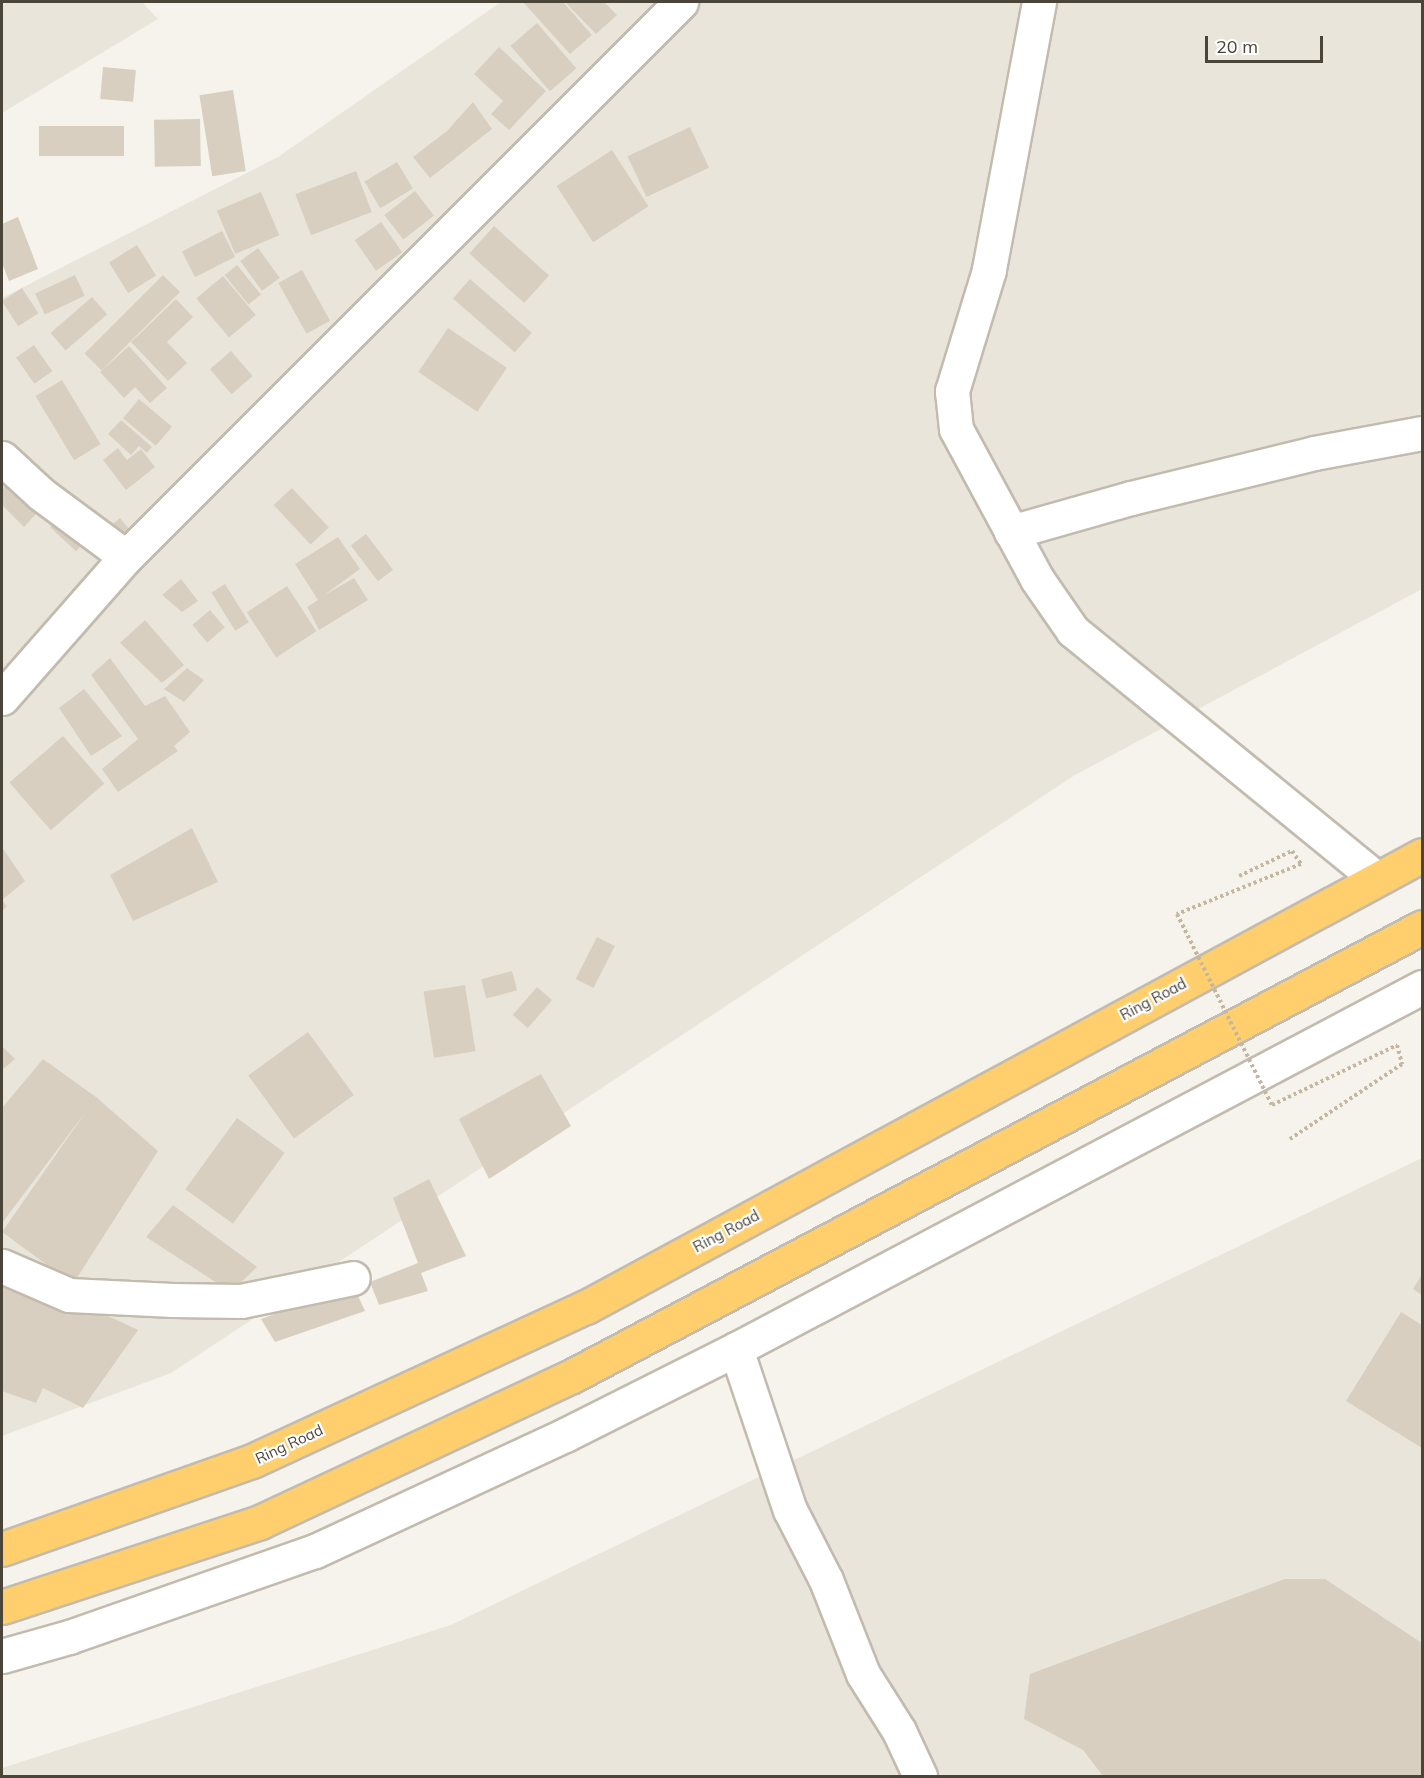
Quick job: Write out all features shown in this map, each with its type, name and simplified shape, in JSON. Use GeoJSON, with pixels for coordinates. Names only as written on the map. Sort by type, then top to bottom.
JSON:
{"type":"FeatureCollection","features":[{"type":"Feature","properties":{"kind":"highway","name":"Ring Road"},"geometry":{"type":"LineString","coordinates":[[2,1549],[252,1461],[586,1307],[1422,855]]}},
{"type":"Feature","properties":{"kind":"highway"},"geometry":{"type":"LineString","coordinates":[[2,1607],[260,1522],[573,1376],[1422,927]]}},
{"type":"Feature","properties":{"kind":"street"},"geometry":{"type":"LineString","coordinates":[[2,698],[126,557],[681,2]]}},
{"type":"Feature","properties":{"kind":"street"},"geometry":{"type":"LineString","coordinates":[[1038,2],[989,270],[952,391],[956,429],[1037,579],[1073,631],[1376,878]]}},
{"type":"Feature","properties":{"kind":"street"},"geometry":{"type":"LineString","coordinates":[[1011,532],[1131,498],[1314,453],[1422,433]]}},
{"type":"Feature","properties":{"kind":"street"},"geometry":{"type":"LineString","coordinates":[[2,458],[41,494],[126,557]]}},
{"type":"Feature","properties":{"kind":"street"},"geometry":{"type":"LineString","coordinates":[[2,1656],[69,1637],[315,1551],[565,1435],[736,1349],[1422,987]]}},
{"type":"Feature","properties":{"kind":"street"},"geometry":{"type":"LineString","coordinates":[[2,1266],[69,1295],[172,1299],[241,1301],[353,1278]]}},
{"type":"Feature","properties":{"kind":"street"},"geometry":{"type":"LineString","coordinates":[[736,1349],[790,1509],[826,1580],[863,1674],[899,1731],[920,1776]]}},
{"type":"Feature","properties":{"kind":"path"},"geometry":{"type":"LineString","coordinates":[[1239,876],[1292,851],[1301,864],[1177,914],[1272,1105],[1397,1045],[1402,1064],[1290,1139]]}},
{"type":"Feature","properties":{"kind":"shaded area"},"geometry":{"type":"Polygon","coordinates":[[[2,2],[142,2],[158,19],[2,113],[2,2]]]}},
{"type":"Feature","properties":{"kind":"shaded area"},"geometry":{"type":"Polygon","coordinates":[[[501,2],[1422,2],[1422,589],[1075,775],[171,1373],[2,1436],[2,298],[278,157],[501,2]]]}},
{"type":"Feature","properties":{"kind":"shaded area"},"geometry":{"type":"Polygon","coordinates":[[[1422,1158],[1422,1776],[2,1776],[2,1768],[451,1625],[1422,1158]]]}},
{"type":"Feature","properties":{"kind":"building"},"geometry":{"type":"Polygon","coordinates":[[[523,2],[563,2],[592,35],[570,54],[523,2]]]}},
{"type":"Feature","properties":{"kind":"building"},"geometry":{"type":"Polygon","coordinates":[[[565,2],[604,2],[617,15],[596,34],[565,2]]]}},
{"type":"Feature","properties":{"kind":"building"},"geometry":{"type":"Polygon","coordinates":[[[537,23],[576,68],[550,91],[511,46],[537,23]]]}},
{"type":"Feature","properties":{"kind":"building"},"geometry":{"type":"Polygon","coordinates":[[[499,47],[546,91],[509,130],[491,114],[503,101],[474,74],[499,47]]]}},
{"type":"Feature","properties":{"kind":"building"},"geometry":{"type":"Polygon","coordinates":[[[103,67],[136,70],[133,102],[100,99],[103,67]]]}},
{"type":"Feature","properties":{"kind":"building"},"geometry":{"type":"Polygon","coordinates":[[[233,90],[246,171],[212,176],[199,95],[233,90]]]}},
{"type":"Feature","properties":{"kind":"building"},"geometry":{"type":"Polygon","coordinates":[[[473,102],[492,129],[430,178],[413,157],[447,131],[473,102]]]}},
{"type":"Feature","properties":{"kind":"building"},"geometry":{"type":"Polygon","coordinates":[[[200,119],[201,166],[155,167],[154,120],[200,119]]]}},
{"type":"Feature","properties":{"kind":"building"},"geometry":{"type":"Polygon","coordinates":[[[39,126],[124,126],[124,156],[39,156],[39,126]]]}},
{"type":"Feature","properties":{"kind":"building"},"geometry":{"type":"Polygon","coordinates":[[[690,127],[709,168],[646,197],[627,156],[690,127]]]}},
{"type":"Feature","properties":{"kind":"building"},"geometry":{"type":"Polygon","coordinates":[[[612,150],[648,206],[593,242],[557,186],[612,150]]]}},
{"type":"Feature","properties":{"kind":"building"},"geometry":{"type":"Polygon","coordinates":[[[397,162],[413,189],[380,208],[364,182],[397,162]]]}},
{"type":"Feature","properties":{"kind":"building"},"geometry":{"type":"Polygon","coordinates":[[[356,171],[372,212],[311,235],[295,194],[356,171]]]}},
{"type":"Feature","properties":{"kind":"building"},"geometry":{"type":"Polygon","coordinates":[[[415,191],[434,215],[403,239],[384,215],[415,191]]]}},
{"type":"Feature","properties":{"kind":"building"},"geometry":{"type":"Polygon","coordinates":[[[261,192],[279,235],[235,254],[217,211],[261,192]]]}},
{"type":"Feature","properties":{"kind":"building"},"geometry":{"type":"Polygon","coordinates":[[[18,217],[38,269],[9,281],[2,263],[2,224],[18,217]]]}},
{"type":"Feature","properties":{"kind":"building"},"geometry":{"type":"Polygon","coordinates":[[[381,222],[402,252],[376,271],[355,240],[381,222]]]}},
{"type":"Feature","properties":{"kind":"building"},"geometry":{"type":"Polygon","coordinates":[[[494,226],[549,276],[524,303],[469,253],[494,226]]]}},
{"type":"Feature","properties":{"kind":"building"},"geometry":{"type":"Polygon","coordinates":[[[222,231],[235,257],[195,277],[182,251],[222,231]]]}},
{"type":"Feature","properties":{"kind":"building"},"geometry":{"type":"Polygon","coordinates":[[[137,245],[156,276],[128,293],[109,262],[137,245]]]}},
{"type":"Feature","properties":{"kind":"building"},"geometry":{"type":"Polygon","coordinates":[[[258,248],[280,278],[262,291],[240,261],[258,248]]]}},
{"type":"Feature","properties":{"kind":"building"},"geometry":{"type":"Polygon","coordinates":[[[237,265],[261,295],[248,305],[225,275],[237,265]]]}},
{"type":"Feature","properties":{"kind":"building"},"geometry":{"type":"Polygon","coordinates":[[[302,270],[330,321],[307,334],[278,283],[302,270]]]}},
{"type":"Feature","properties":{"kind":"building"},"geometry":{"type":"Polygon","coordinates":[[[75,275],[85,296],[45,314],[35,294],[75,275]]]}},
{"type":"Feature","properties":{"kind":"building"},"geometry":{"type":"Polygon","coordinates":[[[163,275],[180,292],[101,370],[85,353],[163,275]]]}},
{"type":"Feature","properties":{"kind":"building"},"geometry":{"type":"Polygon","coordinates":[[[223,276],[256,315],[229,338],[196,298],[223,276]]]}},
{"type":"Feature","properties":{"kind":"building"},"geometry":{"type":"Polygon","coordinates":[[[470,279],[532,333],[515,352],[453,299],[470,279]]]}},
{"type":"Feature","properties":{"kind":"building"},"geometry":{"type":"Polygon","coordinates":[[[22,288],[38,313],[18,326],[2,301],[22,288]]]}},
{"type":"Feature","properties":{"kind":"building"},"geometry":{"type":"Polygon","coordinates":[[[92,297],[107,314],[66,350],[50,333],[92,297]]]}},
{"type":"Feature","properties":{"kind":"building"},"geometry":{"type":"Polygon","coordinates":[[[176,299],[193,317],[167,342],[187,363],[168,381],[131,342],[176,299]]]}},
{"type":"Feature","properties":{"kind":"building"},"geometry":{"type":"Polygon","coordinates":[[[448,328],[507,368],[477,412],[418,372],[448,328]]]}},
{"type":"Feature","properties":{"kind":"building"},"geometry":{"type":"Polygon","coordinates":[[[34,345],[52,371],[34,384],[16,358],[34,345]]]}},
{"type":"Feature","properties":{"kind":"building"},"geometry":{"type":"Polygon","coordinates":[[[129,346],[167,388],[150,403],[135,387],[124,398],[100,372],[129,346]]]}},
{"type":"Feature","properties":{"kind":"building"},"geometry":{"type":"Polygon","coordinates":[[[231,351],[253,376],[232,394],[210,369],[231,351]]]}},
{"type":"Feature","properties":{"kind":"building"},"geometry":{"type":"Polygon","coordinates":[[[62,380],[101,444],[74,460],[35,396],[62,380]]]}},
{"type":"Feature","properties":{"kind":"building"},"geometry":{"type":"Polygon","coordinates":[[[139,399],[172,427],[156,446],[123,418],[139,399]]]}},
{"type":"Feature","properties":{"kind":"building"},"geometry":{"type":"Polygon","coordinates":[[[121,420],[152,447],[147,453],[139,446],[131,455],[108,434],[121,420]]]}},
{"type":"Feature","properties":{"kind":"building"},"geometry":{"type":"Polygon","coordinates":[[[118,448],[127,460],[141,449],[155,467],[126,490],[103,460],[118,448]]]}},
{"type":"Feature","properties":{"kind":"building"},"geometry":{"type":"Polygon","coordinates":[[[17,471],[49,500],[24,527],[2,505],[2,490],[17,471]]]}},
{"type":"Feature","properties":{"kind":"building"},"geometry":{"type":"Polygon","coordinates":[[[292,488],[329,527],[311,545],[274,505],[292,488]]]}},
{"type":"Feature","properties":{"kind":"building"},"geometry":{"type":"Polygon","coordinates":[[[62,515],[88,539],[76,551],[50,527],[62,515]]]}},
{"type":"Feature","properties":{"kind":"building"},"geometry":{"type":"Polygon","coordinates":[[[120,518],[134,535],[124,543],[110,526],[120,518]]]}},
{"type":"Feature","properties":{"kind":"building"},"geometry":{"type":"Polygon","coordinates":[[[366,534],[393,570],[378,581],[351,545],[366,534]]]}},
{"type":"Feature","properties":{"kind":"building"},"geometry":{"type":"Polygon","coordinates":[[[338,537],[360,569],[323,596],[354,578],[368,600],[319,630],[307,607],[318,600],[295,564],[338,537]]]}},
{"type":"Feature","properties":{"kind":"building"},"geometry":{"type":"Polygon","coordinates":[[[181,579],[198,601],[182,612],[162,595],[181,579]]]}},
{"type":"Feature","properties":{"kind":"building"},"geometry":{"type":"Polygon","coordinates":[[[225,584],[249,622],[235,631],[211,592],[225,584]]]}},
{"type":"Feature","properties":{"kind":"building"},"geometry":{"type":"Polygon","coordinates":[[[287,586],[316,631],[276,657],[247,612],[287,586]]]}},
{"type":"Feature","properties":{"kind":"building"},"geometry":{"type":"Polygon","coordinates":[[[210,610],[225,628],[207,642],[192,625],[210,610]]]}},
{"type":"Feature","properties":{"kind":"building"},"geometry":{"type":"Polygon","coordinates":[[[145,620],[184,665],[162,683],[120,643],[145,620]]]}},
{"type":"Feature","properties":{"kind":"building"},"geometry":{"type":"Polygon","coordinates":[[[110,658],[145,706],[165,696],[190,732],[174,746],[178,751],[118,792],[102,769],[138,739],[91,675],[110,658]]]}},
{"type":"Feature","properties":{"kind":"building"},"geometry":{"type":"Polygon","coordinates":[[[187,668],[204,680],[184,702],[164,689],[187,668]]]}},
{"type":"Feature","properties":{"kind":"building"},"geometry":{"type":"Polygon","coordinates":[[[84,689],[122,736],[91,756],[59,708],[84,689]]]}},
{"type":"Feature","properties":{"kind":"building"},"geometry":{"type":"Polygon","coordinates":[[[63,736],[104,784],[51,830],[9,783],[63,736]]]}},
{"type":"Feature","properties":{"kind":"building"},"geometry":{"type":"Polygon","coordinates":[[[192,828],[218,882],[133,921],[110,875],[192,828]]]}},
{"type":"Feature","properties":{"kind":"building"},"geometry":{"type":"Polygon","coordinates":[[[2,847],[25,881],[2,900],[2,847]]]}},
{"type":"Feature","properties":{"kind":"building"},"geometry":{"type":"Polygon","coordinates":[[[2,900],[7,906],[2,911],[2,900]]]}},
{"type":"Feature","properties":{"kind":"building"},"geometry":{"type":"Polygon","coordinates":[[[597,937],[615,946],[593,988],[576,979],[597,937]]]}},
{"type":"Feature","properties":{"kind":"building"},"geometry":{"type":"Polygon","coordinates":[[[512,971],[517,990],[486,999],[481,979],[512,971]]]}},
{"type":"Feature","properties":{"kind":"building"},"geometry":{"type":"Polygon","coordinates":[[[465,985],[475,1051],[434,1058],[424,992],[465,985]]]}},
{"type":"Feature","properties":{"kind":"building"},"geometry":{"type":"Polygon","coordinates":[[[537,987],[552,1000],[528,1028],[513,1015],[537,987]]]}},
{"type":"Feature","properties":{"kind":"building"},"geometry":{"type":"Polygon","coordinates":[[[308,1032],[354,1095],[294,1139],[248,1075],[308,1032]]]}},
{"type":"Feature","properties":{"kind":"building"},"geometry":{"type":"Polygon","coordinates":[[[2,1046],[15,1059],[2,1070],[2,1046]]]}},
{"type":"Feature","properties":{"kind":"building"},"geometry":{"type":"Polygon","coordinates":[[[43,1059],[96,1097],[158,1151],[73,1284],[2,1232],[85,1113],[2,1223],[2,1108],[43,1059]]]}},
{"type":"Feature","properties":{"kind":"building"},"geometry":{"type":"Polygon","coordinates":[[[541,1074],[571,1126],[489,1179],[459,1119],[541,1074]]]}},
{"type":"Feature","properties":{"kind":"building"},"geometry":{"type":"Polygon","coordinates":[[[237,1118],[285,1153],[233,1224],[185,1189],[237,1118]]]}},
{"type":"Feature","properties":{"kind":"building"},"geometry":{"type":"Polygon","coordinates":[[[429,1179],[466,1256],[421,1273],[428,1291],[379,1305],[370,1282],[418,1263],[393,1198],[429,1179]]]}},
{"type":"Feature","properties":{"kind":"building"},"geometry":{"type":"Polygon","coordinates":[[[173,1205],[257,1267],[231,1292],[146,1237],[173,1205]]]}},
{"type":"Feature","properties":{"kind":"building"},"geometry":{"type":"Polygon","coordinates":[[[2,1266],[138,1330],[83,1408],[43,1388],[36,1403],[2,1391],[2,1266]]]}},
{"type":"Feature","properties":{"kind":"building"},"geometry":{"type":"Polygon","coordinates":[[[1422,1274],[1422,1295],[1413,1289],[1422,1274]]]}},
{"type":"Feature","properties":{"kind":"building"},"geometry":{"type":"Polygon","coordinates":[[[353,1285],[365,1311],[275,1342],[261,1319],[353,1285]]]}},
{"type":"Feature","properties":{"kind":"building"},"geometry":{"type":"Polygon","coordinates":[[[1401,1312],[1422,1325],[1422,1448],[1346,1401],[1401,1312]]]}},
{"type":"Feature","properties":{"kind":"building"},"geometry":{"type":"Polygon","coordinates":[[[1285,1579],[1325,1579],[1422,1643],[1422,1772],[1420,1776],[1103,1776],[1083,1750],[1024,1719],[1030,1674],[1285,1579]]]}}]}
